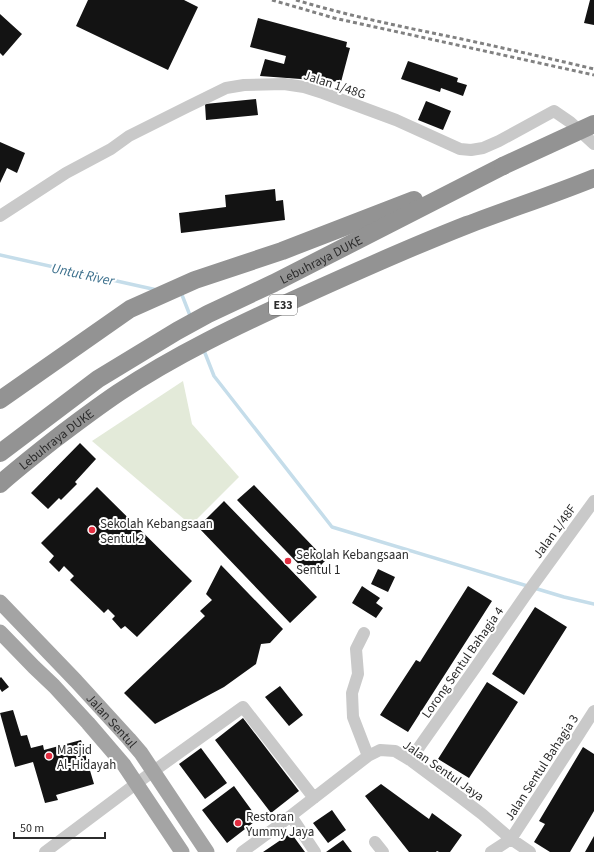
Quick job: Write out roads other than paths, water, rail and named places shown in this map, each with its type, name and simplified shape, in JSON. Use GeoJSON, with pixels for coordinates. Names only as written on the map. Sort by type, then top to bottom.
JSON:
{"type":"FeatureCollection","features":[{"type":"Feature","properties":{"kind":"highway","name":"Lebuhraya DUKE"},"geometry":{"type":"LineString","coordinates":[[0,453],[98,379],[177,331],[503,166],[594,124]]}},
{"type":"Feature","properties":{"kind":"highway"},"geometry":{"type":"LineString","coordinates":[[0,400],[130,309],[195,280],[282,251],[503,166]]}},
{"type":"Feature","properties":{"kind":"highway","name":"Lebuhraya DUKE"},"geometry":{"type":"LineString","coordinates":[[0,484],[17,469],[118,393],[157,369],[219,335],[372,264],[468,225],[562,192],[594,178]]}},
{"type":"Feature","properties":{"kind":"main road","name":"Jalan Sentul"},"geometry":{"type":"LineString","coordinates":[[0,602],[129,739],[153,771],[207,852]]}},
{"type":"Feature","properties":{"kind":"main road","name":"Jalan Sentul"},"geometry":{"type":"LineString","coordinates":[[0,632],[34,668],[54,686],[124,765],[182,852]]}},
{"type":"Feature","properties":{"kind":"street","name":"Jalan 1/48G"},"geometry":{"type":"LineString","coordinates":[[0,216],[66,172],[111,149],[130,136],[226,88],[244,85],[284,84],[323,93],[396,120],[460,149],[471,150],[483,148],[554,111],[570,122],[594,144]]}},
{"type":"Feature","properties":{"kind":"street","name":"Jalan 1/48F"},"geometry":{"type":"LineString","coordinates":[[537,578],[594,501]]}},
{"type":"Feature","properties":{"kind":"street","name":"Lorong Sentul Bahagia 4"},"geometry":{"type":"LineString","coordinates":[[410,760],[537,578]]}},
{"type":"Feature","properties":{"kind":"street"},"geometry":{"type":"LineString","coordinates":[[364,633],[356,649],[358,674],[352,693],[353,717],[368,756]]}},
{"type":"Feature","properties":{"kind":"street"},"geometry":{"type":"LineString","coordinates":[[45,852],[136,783],[243,707],[314,798]]}},
{"type":"Feature","properties":{"kind":"street","name":"Jalan Sentul Bahagia 3"},"geometry":{"type":"LineString","coordinates":[[511,839],[594,711]]}},
{"type":"Feature","properties":{"kind":"street","name":"Jalan Sentul Jaya"},"geometry":{"type":"LineString","coordinates":[[242,852],[368,756],[380,750],[395,751],[410,760],[482,814],[511,839],[530,852]]}},
{"type":"Feature","properties":{"kind":"street"},"geometry":{"type":"LineString","coordinates":[[291,816],[315,852]]}},
{"type":"Feature","properties":{"kind":"street"},"geometry":{"type":"LineString","coordinates":[[491,852],[511,839]]}},
{"type":"Feature","properties":{"kind":"street"},"geometry":{"type":"LineString","coordinates":[[375,842],[383,852]]}},
{"type":"Feature","properties":{"kind":"waterway","name":"Untut River"},"geometry":{"type":"LineString","coordinates":[[0,255],[157,290]]}},
{"type":"Feature","properties":{"kind":"waterway"},"geometry":{"type":"LineString","coordinates":[[182,295],[191,318]]}},
{"type":"Feature","properties":{"kind":"waterway"},"geometry":{"type":"LineString","coordinates":[[203,348],[214,376],[332,527],[564,597],[594,604]]}},
{"type":"Feature","properties":{"kind":"railway"},"geometry":{"type":"LineString","coordinates":[[272,0],[334,18],[594,75]]}},
{"type":"Feature","properties":{"kind":"railway"},"geometry":{"type":"LineString","coordinates":[[296,0],[376,21],[594,69]]}},
{"type":"Feature","properties":{"kind":"place","name":"Sekolah Kebangsaan Sentul 2"},"geometry":{"type":"Point","coordinates":[92,530]}},
{"type":"Feature","properties":{"kind":"place","name":"Sekolah Kebangsaan Sentul 1"},"geometry":{"type":"Point","coordinates":[288,561]}},
{"type":"Feature","properties":{"kind":"place","name":"Masjid Al-Hidayah"},"geometry":{"type":"Point","coordinates":[49,756]}},
{"type":"Feature","properties":{"kind":"place","name":"Restoran Yummy Jaya"},"geometry":{"type":"Point","coordinates":[238,823]}}]}
